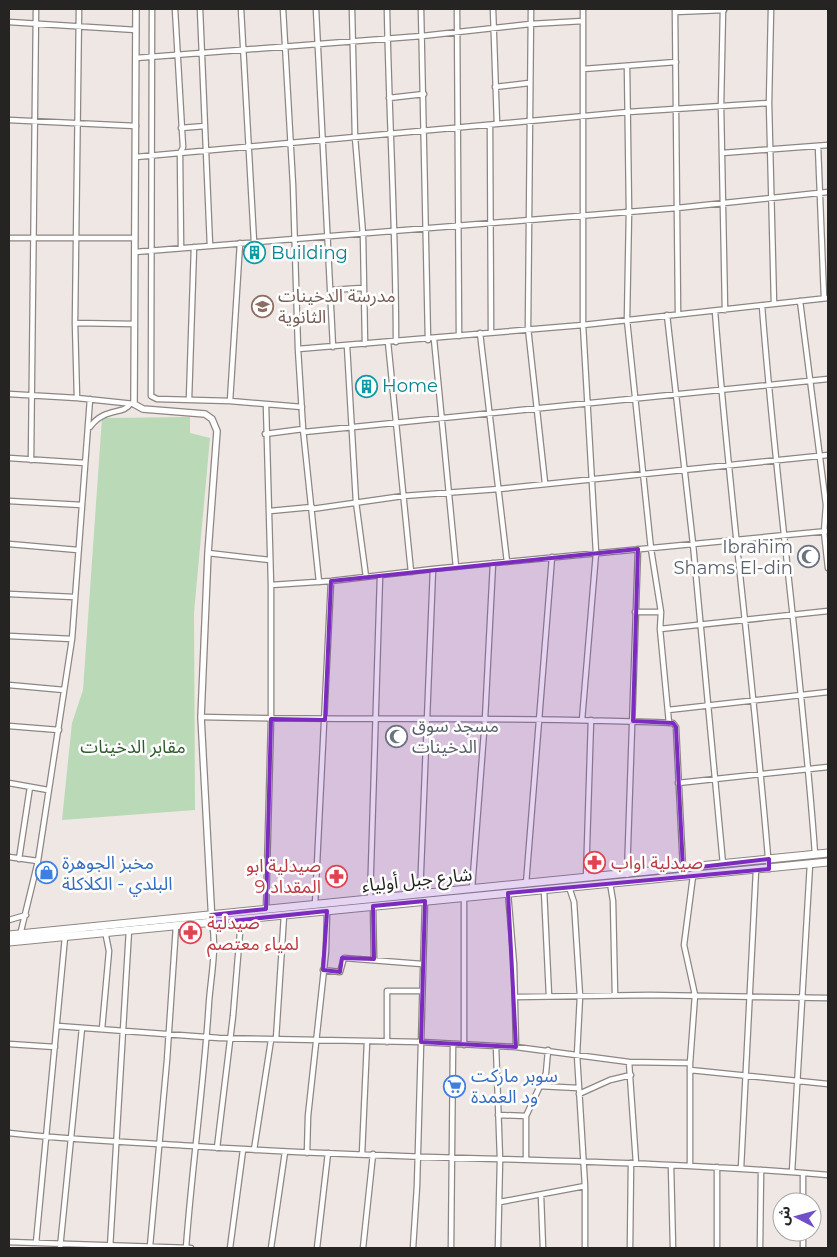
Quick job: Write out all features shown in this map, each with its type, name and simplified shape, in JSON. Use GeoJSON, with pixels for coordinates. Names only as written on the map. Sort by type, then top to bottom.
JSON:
{"type":"FeatureCollection","features":[{"type":"Feature","properties":{"kind":"main road","name":"شارع جبل أولياء"},"geometry":{"type":"LineString","coordinates":[[9,935],[20,938],[65,937],[105,929],[129,930],[176,926],[266,909],[464,897],[526,884],[828,853]]}},
{"type":"Feature","properties":{"kind":"main road","name":"شارع جبل أولياء"},"geometry":{"type":"LineString","coordinates":[[423,898],[472,889],[508,893],[828,862]]}},
{"type":"Feature","properties":{"kind":"main road","name":"شارع جبل أولياء"},"geometry":{"type":"LineString","coordinates":[[9,942],[20,938],[212,918],[241,920],[371,903]]}},
{"type":"Feature","properties":{"kind":"street"},"geometry":{"type":"LineString","coordinates":[[31,460],[36,9]]}},
{"type":"Feature","properties":{"kind":"street"},"geometry":{"type":"LineString","coordinates":[[77,398],[75,323],[79,9]]}},
{"type":"Feature","properties":{"kind":"street"},"geometry":{"type":"LineString","coordinates":[[89,428],[101,415],[126,409],[132,404],[136,9]]}},
{"type":"Feature","properties":{"kind":"street"},"geometry":{"type":"LineString","coordinates":[[152,9],[151,396],[157,399],[230,401],[302,407]]}},
{"type":"Feature","properties":{"kind":"street"},"geometry":{"type":"LineString","coordinates":[[175,9],[182,147],[180,154],[181,248]]}},
{"type":"Feature","properties":{"kind":"street"},"geometry":{"type":"LineString","coordinates":[[200,9],[210,246]]}},
{"type":"Feature","properties":{"kind":"street"},"geometry":{"type":"LineString","coordinates":[[241,9],[254,242]]}},
{"type":"Feature","properties":{"kind":"street"},"geometry":{"type":"LineString","coordinates":[[283,9],[298,349],[319,582]]}},
{"type":"Feature","properties":{"kind":"street"},"geometry":{"type":"LineString","coordinates":[[316,9],[333,347]]}},
{"type":"Feature","properties":{"kind":"street"},"geometry":{"type":"LineString","coordinates":[[352,9],[355,137],[363,234],[364,344]]}},
{"type":"Feature","properties":{"kind":"street"},"geometry":{"type":"LineString","coordinates":[[387,9],[390,134],[396,230],[396,342]]}},
{"type":"Feature","properties":{"kind":"street"},"geometry":{"type":"LineString","coordinates":[[421,9],[428,340]]}},
{"type":"Feature","properties":{"kind":"street"},"geometry":{"type":"LineString","coordinates":[[457,9],[459,336]]}},
{"type":"Feature","properties":{"kind":"street"},"geometry":{"type":"LineString","coordinates":[[493,9],[497,124]]}},
{"type":"Feature","properties":{"kind":"street"},"geometry":{"type":"LineString","coordinates":[[531,9],[528,328],[545,483]]}},
{"type":"Feature","properties":{"kind":"street"},"geometry":{"type":"LineString","coordinates":[[582,720],[596,553],[582,325],[583,9]]}},
{"type":"Feature","properties":{"kind":"street"},"geometry":{"type":"LineString","coordinates":[[678,314],[675,11],[724,9],[720,106],[724,203],[725,310]]}},
{"type":"Feature","properties":{"kind":"street"},"geometry":{"type":"LineString","coordinates":[[771,9],[769,103],[774,304]]}},
{"type":"Feature","properties":{"kind":"street"},"geometry":{"type":"LineString","coordinates":[[136,58],[177,57],[422,36],[530,24],[583,21]]}},
{"type":"Feature","properties":{"kind":"street"},"geometry":{"type":"LineString","coordinates":[[9,22],[79,28],[136,30]]}},
{"type":"Feature","properties":{"kind":"street"},"geometry":{"type":"LineString","coordinates":[[583,69],[676,62]]}},
{"type":"Feature","properties":{"kind":"street"},"geometry":{"type":"LineString","coordinates":[[627,66],[629,211],[627,320],[651,549],[661,612],[660,629],[669,723]]}},
{"type":"Feature","properties":{"kind":"street"},"geometry":{"type":"LineString","coordinates":[[495,87],[529,83]]}},
{"type":"Feature","properties":{"kind":"street"},"geometry":{"type":"LineString","coordinates":[[389,98],[424,94]]}},
{"type":"Feature","properties":{"kind":"street"},"geometry":{"type":"LineString","coordinates":[[136,156],[180,154],[290,142],[458,129],[628,112],[769,103]]}},
{"type":"Feature","properties":{"kind":"street"},"geometry":{"type":"LineString","coordinates":[[9,120],[136,126]]}},
{"type":"Feature","properties":{"kind":"street"},"geometry":{"type":"LineString","coordinates":[[181,128],[205,126]]}},
{"type":"Feature","properties":{"kind":"street"},"geometry":{"type":"LineString","coordinates":[[490,126],[491,331]]}},
{"type":"Feature","properties":{"kind":"street"},"geometry":{"type":"LineString","coordinates":[[722,153],[828,145]]}},
{"type":"Feature","properties":{"kind":"street"},"geometry":{"type":"LineString","coordinates":[[298,349],[428,340],[491,331],[582,325],[826,298],[818,146]]}},
{"type":"Feature","properties":{"kind":"street"},"geometry":{"type":"LineString","coordinates":[[135,252],[677,208],[828,192]]}},
{"type":"Feature","properties":{"kind":"street"},"geometry":{"type":"LineString","coordinates":[[9,238],[135,238]]}},
{"type":"Feature","properties":{"kind":"street"},"geometry":{"type":"LineString","coordinates":[[230,401],[240,243]]}},
{"type":"Feature","properties":{"kind":"street"},"geometry":{"type":"LineString","coordinates":[[189,399],[194,247]]}},
{"type":"Feature","properties":{"kind":"street"},"geometry":{"type":"LineString","coordinates":[[330,290],[362,288]]}},
{"type":"Feature","properties":{"kind":"street"},"geometry":{"type":"LineString","coordinates":[[800,301],[826,508],[828,568]]}},
{"type":"Feature","properties":{"kind":"street"},"geometry":{"type":"LineString","coordinates":[[762,306],[768,385],[809,769],[815,854]]}},
{"type":"Feature","properties":{"kind":"street"},"geometry":{"type":"LineString","coordinates":[[715,311],[736,541],[762,774],[769,869]]}},
{"type":"Feature","properties":{"kind":"street"},"geometry":{"type":"LineString","coordinates":[[667,315],[686,469],[722,864]]}},
{"type":"Feature","properties":{"kind":"street"},"geometry":{"type":"LineString","coordinates":[[75,323],[134,324]]}},
{"type":"Feature","properties":{"kind":"street"},"geometry":{"type":"LineString","coordinates":[[480,333],[488,414],[500,489],[507,562]]}},
{"type":"Feature","properties":{"kind":"street"},"geometry":{"type":"LineString","coordinates":[[434,339],[456,567]]}},
{"type":"Feature","properties":{"kind":"street"},"geometry":{"type":"LineString","coordinates":[[388,342],[411,572]]}},
{"type":"Feature","properties":{"kind":"street"},"geometry":{"type":"LineString","coordinates":[[347,346],[356,502],[366,578]]}},
{"type":"Feature","properties":{"kind":"street"},"geometry":{"type":"LineString","coordinates":[[265,434],[351,428],[442,417],[488,414],[677,393],[828,379]]}},
{"type":"Feature","properties":{"kind":"street"},"geometry":{"type":"LineString","coordinates":[[9,394],[90,399],[132,404],[143,409],[205,414],[212,419],[216,426],[201,717],[214,940],[207,1037],[186,1248]]}},
{"type":"Feature","properties":{"kind":"street"},"geometry":{"type":"LineString","coordinates":[[20,938],[38,861],[72,639],[90,399]]}},
{"type":"Feature","properties":{"kind":"street"},"geometry":{"type":"LineString","coordinates":[[266,404],[265,434],[270,511],[271,585],[271,719],[266,909]]}},
{"type":"Feature","properties":{"kind":"street"},"geometry":{"type":"LineString","coordinates":[[270,511],[312,508],[403,496],[500,489],[828,455]]}},
{"type":"Feature","properties":{"kind":"street"},"geometry":{"type":"LineString","coordinates":[[9,458],[85,463]]}},
{"type":"Feature","properties":{"kind":"street"},"geometry":{"type":"LineString","coordinates":[[9,501],[82,505]]}},
{"type":"Feature","properties":{"kind":"street"},"geometry":{"type":"LineString","coordinates":[[271,585],[366,578],[552,557],[826,532]]}},
{"type":"Feature","properties":{"kind":"street"},"geometry":{"type":"LineString","coordinates":[[9,544],[78,550]]}},
{"type":"Feature","properties":{"kind":"street"},"geometry":{"type":"LineString","coordinates":[[627,874],[638,550]]}},
{"type":"Feature","properties":{"kind":"street"},"geometry":{"type":"LineString","coordinates":[[208,553],[270,560]]}},
{"type":"Feature","properties":{"kind":"street"},"geometry":{"type":"LineString","coordinates":[[526,884],[552,557]]}},
{"type":"Feature","properties":{"kind":"street"},"geometry":{"type":"LineString","coordinates":[[472,889],[485,718],[493,563]]}},
{"type":"Feature","properties":{"kind":"street"},"geometry":{"type":"LineString","coordinates":[[413,1248],[421,1042],[427,719],[433,569]]}},
{"type":"Feature","properties":{"kind":"street"},"geometry":{"type":"LineString","coordinates":[[374,959],[371,903],[380,576]]}},
{"type":"Feature","properties":{"kind":"street"},"geometry":{"type":"LineString","coordinates":[[315,905],[331,581]]}},
{"type":"Feature","properties":{"kind":"street"},"geometry":{"type":"LineString","coordinates":[[9,594],[74,597]]}},
{"type":"Feature","properties":{"kind":"street"},"geometry":{"type":"LineString","coordinates":[[660,629],[828,611]]}},
{"type":"Feature","properties":{"kind":"street"},"geometry":{"type":"LineString","coordinates":[[635,612],[661,612]]}},
{"type":"Feature","properties":{"kind":"street"},"geometry":{"type":"LineString","coordinates":[[9,636],[72,639]]}},
{"type":"Feature","properties":{"kind":"street"},"geometry":{"type":"LineString","coordinates":[[9,685],[64,690]]}},
{"type":"Feature","properties":{"kind":"street"},"geometry":{"type":"LineString","coordinates":[[668,710],[707,704],[828,692]]}},
{"type":"Feature","properties":{"kind":"street"},"geometry":{"type":"LineString","coordinates":[[201,717],[325,720],[485,718],[673,723],[676,727],[683,869]]}},
{"type":"Feature","properties":{"kind":"street"},"geometry":{"type":"LineString","coordinates":[[586,878],[591,720]]}},
{"type":"Feature","properties":{"kind":"street"},"geometry":{"type":"LineString","coordinates":[[9,726],[59,730]]}},
{"type":"Feature","properties":{"kind":"street"},"geometry":{"type":"LineString","coordinates":[[678,783],[828,767]]}},
{"type":"Feature","properties":{"kind":"street"},"geometry":{"type":"LineString","coordinates":[[9,783],[48,790]]}},
{"type":"Feature","properties":{"kind":"street"},"geometry":{"type":"LineString","coordinates":[[20,859],[30,787]]}},
{"type":"Feature","properties":{"kind":"street"},"geometry":{"type":"LineString","coordinates":[[9,857],[38,861]]}},
{"type":"Feature","properties":{"kind":"street"},"geometry":{"type":"LineString","coordinates":[[792,1172],[804,998],[810,864]]}},
{"type":"Feature","properties":{"kind":"street"},"geometry":{"type":"LineString","coordinates":[[741,1168],[756,870]]}},
{"type":"Feature","properties":{"kind":"street"},"geometry":{"type":"LineString","coordinates":[[690,1166],[690,1063],[695,995],[684,945],[693,876]]}},
{"type":"Feature","properties":{"kind":"street"},"geometry":{"type":"LineString","coordinates":[[610,883],[613,900],[615,995]]}},
{"type":"Feature","properties":{"kind":"street"},"geometry":{"type":"LineString","coordinates":[[569,887],[574,902],[580,996],[577,1055],[584,1161],[585,1248]]}},
{"type":"Feature","properties":{"kind":"street"},"geometry":{"type":"LineString","coordinates":[[544,890],[549,996]]}},
{"type":"Feature","properties":{"kind":"street"},"geometry":{"type":"LineString","coordinates":[[508,893],[515,997],[516,1047]]}},
{"type":"Feature","properties":{"kind":"street"},"geometry":{"type":"LineString","coordinates":[[464,897],[464,1045]]}},
{"type":"Feature","properties":{"kind":"street"},"geometry":{"type":"LineString","coordinates":[[307,1153],[309,1107],[328,910]]}},
{"type":"Feature","properties":{"kind":"street"},"geometry":{"type":"LineString","coordinates":[[254,1150],[274,1040],[284,915]]}},
{"type":"Feature","properties":{"kind":"street"},"geometry":{"type":"LineString","coordinates":[[9,920],[26,916]]}},
{"type":"Feature","properties":{"kind":"street"},"geometry":{"type":"LineString","coordinates":[[217,1148],[231,1038],[241,920]]}},
{"type":"Feature","properties":{"kind":"street"},"geometry":{"type":"LineString","coordinates":[[150,1246],[169,1034],[176,926]]}},
{"type":"Feature","properties":{"kind":"street"},"geometry":{"type":"LineString","coordinates":[[102,1029],[109,951],[105,929]]}},
{"type":"Feature","properties":{"kind":"street"},"geometry":{"type":"LineString","coordinates":[[110,1247],[129,930]]}},
{"type":"Feature","properties":{"kind":"street"},"geometry":{"type":"LineString","coordinates":[[36,1243],[65,937]]}},
{"type":"Feature","properties":{"kind":"street"},"geometry":{"type":"LineString","coordinates":[[323,970],[340,972],[344,958],[422,964]]}},
{"type":"Feature","properties":{"kind":"street"},"geometry":{"type":"LineString","coordinates":[[387,1042],[387,991],[421,991]]}},
{"type":"Feature","properties":{"kind":"street"},"geometry":{"type":"LineString","coordinates":[[515,997],[695,995],[828,998]]}},
{"type":"Feature","properties":{"kind":"street"},"geometry":{"type":"LineString","coordinates":[[58,1026],[207,1037],[421,1042],[516,1047],[629,1062],[690,1063]]}},
{"type":"Feature","properties":{"kind":"street"},"geometry":{"type":"LineString","coordinates":[[60,1246],[82,1028]]}},
{"type":"Feature","properties":{"kind":"street"},"geometry":{"type":"LineString","coordinates":[[362,1154],[367,1042]]}},
{"type":"Feature","properties":{"kind":"street"},"geometry":{"type":"LineString","coordinates":[[9,1044],[54,1047]]}},
{"type":"Feature","properties":{"kind":"street"},"geometry":{"type":"LineString","coordinates":[[451,1248],[453,1045]]}},
{"type":"Feature","properties":{"kind":"street"},"geometry":{"type":"LineString","coordinates":[[496,1046],[500,1159],[498,1248]]}},
{"type":"Feature","properties":{"kind":"street"},"geometry":{"type":"LineString","coordinates":[[526,1160],[526,1116],[546,1073],[548,1050]]}},
{"type":"Feature","properties":{"kind":"street"},"geometry":{"type":"LineString","coordinates":[[629,1062],[633,1163],[630,1248]]}},
{"type":"Feature","properties":{"kind":"street"},"geometry":{"type":"LineString","coordinates":[[690,1070],[747,1074],[828,1084]]}},
{"type":"Feature","properties":{"kind":"street"},"geometry":{"type":"LineString","coordinates":[[579,1094],[610,1080],[630,1075]]}},
{"type":"Feature","properties":{"kind":"street"},"geometry":{"type":"LineString","coordinates":[[539,1086],[578,1088]]}},
{"type":"Feature","properties":{"kind":"street"},"geometry":{"type":"LineString","coordinates":[[498,1115],[526,1116]]}},
{"type":"Feature","properties":{"kind":"street"},"geometry":{"type":"LineString","coordinates":[[9,1133],[243,1150],[633,1163],[741,1168],[828,1175]]}},
{"type":"Feature","properties":{"kind":"street"},"geometry":{"type":"LineString","coordinates":[[230,1248],[243,1150]]}},
{"type":"Feature","properties":{"kind":"street"},"geometry":{"type":"LineString","coordinates":[[271,1248],[285,1152]]}},
{"type":"Feature","properties":{"kind":"street"},"geometry":{"type":"LineString","coordinates":[[317,1248],[328,1154]]}},
{"type":"Feature","properties":{"kind":"street"},"geometry":{"type":"LineString","coordinates":[[363,1248],[373,1154]]}},
{"type":"Feature","properties":{"kind":"street"},"geometry":{"type":"LineString","coordinates":[[672,1166],[673,1248]]}},
{"type":"Feature","properties":{"kind":"street"},"geometry":{"type":"LineString","coordinates":[[717,1167],[717,1248]]}},
{"type":"Feature","properties":{"kind":"street"},"geometry":{"type":"LineString","coordinates":[[760,1248],[761,1170]]}},
{"type":"Feature","properties":{"kind":"street"},"geometry":{"type":"LineString","coordinates":[[803,1173],[803,1192]]}},
{"type":"Feature","properties":{"kind":"street"},"geometry":{"type":"LineString","coordinates":[[500,1202],[541,1196],[585,1186]]}},
{"type":"Feature","properties":{"kind":"street"},"geometry":{"type":"LineString","coordinates":[[541,1196],[543,1248]]}},
{"type":"Feature","properties":{"kind":"street"},"geometry":{"type":"LineString","coordinates":[[9,1242],[60,1246],[192,1248]]}},
{"type":"Feature","properties":{"kind":"highlighted area"},"geometry":{"type":"Polygon","coordinates":[[[638,549],[633,721],[673,723],[676,727],[683,869],[769,859],[769,869],[508,893],[516,1047],[421,1042],[425,901],[373,906],[374,959],[342,958],[340,972],[323,970],[327,911],[212,923],[211,915],[266,909],[271,719],[325,720],[331,581],[638,549]]]}},
{"type":"Feature","properties":{"kind":"green space","name":"مقابر الدخينات"},"geometry":{"type":"Polygon","coordinates":[[[190,417],[190,433],[210,438],[194,613],[195,810],[62,820],[72,723],[83,690],[102,418],[190,417]]]}},
{"type":"Feature","properties":{"kind":"place","name":"Building"},"geometry":{"type":"Point","coordinates":[255,253]}},
{"type":"Feature","properties":{"kind":"place","name":"مدرسة الدخينات الثانوية"},"geometry":{"type":"Point","coordinates":[262,306]}},
{"type":"Feature","properties":{"kind":"place","name":"Home"},"geometry":{"type":"Point","coordinates":[366,386]}},
{"type":"Feature","properties":{"kind":"place","name":"Ibrahim Shams El-din"},"geometry":{"type":"Point","coordinates":[809,557]}},
{"type":"Feature","properties":{"kind":"place","name":"مسجد سوق الدخينات"},"geometry":{"type":"Point","coordinates":[396,736]}},
{"type":"Feature","properties":{"kind":"place","name":"صيدلية اواب"},"geometry":{"type":"Point","coordinates":[595,863]}},
{"type":"Feature","properties":{"kind":"place","name":"مخبز الجوهرة البلدي - الكلاكلة"},"geometry":{"type":"Point","coordinates":[46,873]}},
{"type":"Feature","properties":{"kind":"place","name":"صيدلية ابو المقداد 9"},"geometry":{"type":"Point","coordinates":[337,876]}},
{"type":"Feature","properties":{"kind":"place","name":"صيدلية لمياء معتصم"},"geometry":{"type":"Point","coordinates":[191,933]}},
{"type":"Feature","properties":{"kind":"place","name":"سوبر ماركت ود العمدة"},"geometry":{"type":"Point","coordinates":[455,1086]}}]}
